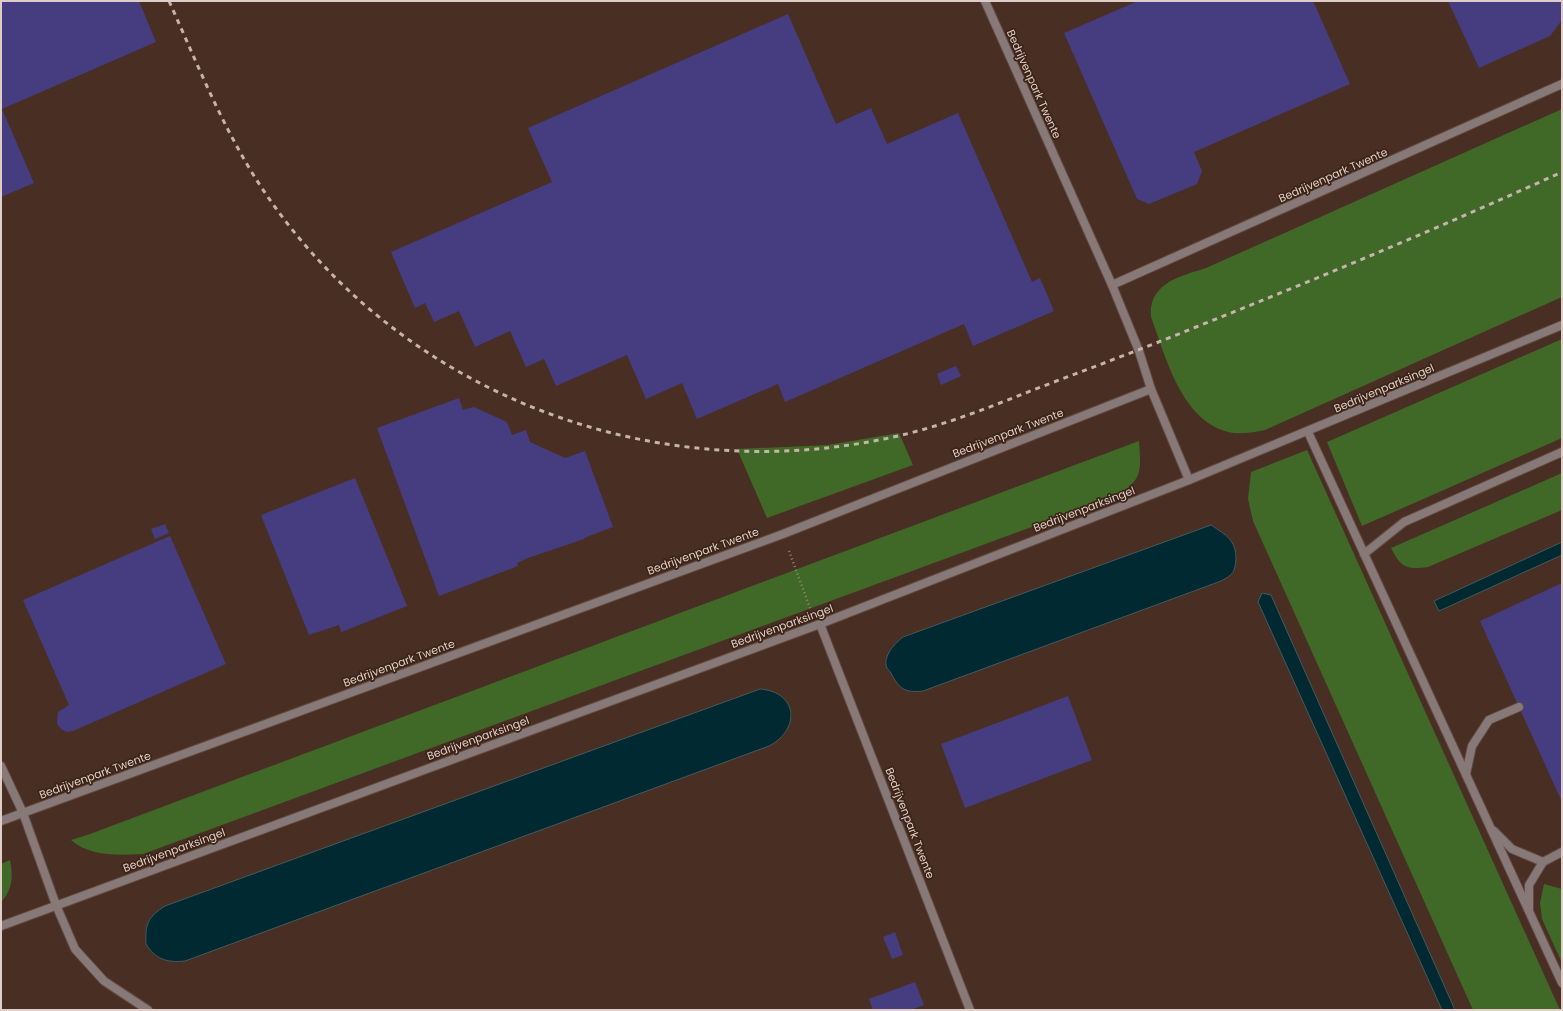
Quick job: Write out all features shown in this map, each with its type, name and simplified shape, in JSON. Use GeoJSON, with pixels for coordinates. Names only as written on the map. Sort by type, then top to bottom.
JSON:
{"type":"FeatureCollection","features":[{"type":"Feature","properties":{"kind":"street","name":"Bedrijvenpark Twente"},"geometry":{"type":"LineString","coordinates":[[985,1],[1112,285],[1139,351],[1151,389],[1190,480]]}},
{"type":"Feature","properties":{"kind":"street","name":"Bedrijvenpark Twente"},"geometry":{"type":"LineString","coordinates":[[1112,285],[1562,84]]}},
{"type":"Feature","properties":{"kind":"street","name":"Bedrijvenparksingel"},"geometry":{"type":"LineString","coordinates":[[1,926],[820,624],[1190,480],[1562,325]]}},
{"type":"Feature","properties":{"kind":"street","name":"Bedrijvenpark Twente"},"geometry":{"type":"LineString","coordinates":[[1,821],[783,534],[1151,389]]}},
{"type":"Feature","properties":{"kind":"street"},"geometry":{"type":"LineString","coordinates":[[1308,432],[1562,983]]}},
{"type":"Feature","properties":{"kind":"street"},"geometry":{"type":"LineString","coordinates":[[1364,554],[1404,522],[1562,452]]}},
{"type":"Feature","properties":{"kind":"street","name":"Bedrijvenpark Twente"},"geometry":{"type":"LineString","coordinates":[[820,624],[970,1010]]}},
{"type":"Feature","properties":{"kind":"street"},"geometry":{"type":"LineString","coordinates":[[1466,774],[1472,746],[1489,720],[1519,707]]}},
{"type":"Feature","properties":{"kind":"street"},"geometry":{"type":"LineString","coordinates":[[1,766],[24,813],[56,906],[75,949],[104,981],[148,1010]]}},
{"type":"Feature","properties":{"kind":"street"},"geometry":{"type":"LineString","coordinates":[[1489,826],[1512,849],[1543,862]]}},
{"type":"Feature","properties":{"kind":"street"},"geometry":{"type":"LineString","coordinates":[[1529,913],[1529,885],[1543,862],[1562,852]]}},
{"type":"Feature","properties":{"kind":"path"},"geometry":{"type":"LineString","coordinates":[[783,534],[810,610],[820,624]]}},
{"type":"Feature","properties":{"kind":"green space"},"geometry":{"type":"Polygon","coordinates":[[[1562,109],[1562,297],[1265,430],[1250,433],[1234,433],[1216,428],[1202,418],[1189,404],[1170,370],[1151,317],[1151,305],[1160,289],[1177,278],[1206,268],[1562,109]]]}},
{"type":"Feature","properties":{"kind":"green space"},"geometry":{"type":"Polygon","coordinates":[[[1562,339],[1562,438],[1362,526],[1327,442],[1562,339]]]}},
{"type":"Feature","properties":{"kind":"green space"},"geometry":{"type":"Polygon","coordinates":[[[899,433],[913,465],[767,518],[737,449],[828,445],[899,433]]]}},
{"type":"Feature","properties":{"kind":"green space"},"geometry":{"type":"Polygon","coordinates":[[[1139,441],[1140,467],[1136,479],[1131,485],[1116,496],[143,854],[105,854],[87,850],[71,840],[90,834],[1139,441]]]}},
{"type":"Feature","properties":{"kind":"green space"},"geometry":{"type":"Polygon","coordinates":[[[1307,450],[1560,1010],[1473,1010],[1253,521],[1248,499],[1251,472],[1307,450]]]}},
{"type":"Feature","properties":{"kind":"green space"},"geometry":{"type":"Polygon","coordinates":[[[1562,473],[1562,510],[1428,567],[1414,568],[1405,566],[1401,563],[1391,548],[1562,473]]]}},
{"type":"Feature","properties":{"kind":"green space"},"geometry":{"type":"Polygon","coordinates":[[[10,860],[12,877],[10,887],[1,902],[1,864],[10,860]]]}},
{"type":"Feature","properties":{"kind":"green space"},"geometry":{"type":"Polygon","coordinates":[[[1544,884],[1562,889],[1562,963],[1542,919],[1540,903],[1544,884]]]}},
{"type":"Feature","properties":{"kind":"water"},"geometry":{"type":"Polygon","coordinates":[[[1211,525],[1229,539],[1236,552],[1233,573],[1221,581],[923,691],[903,689],[887,668],[886,659],[890,651],[903,637],[1211,525]]]}},
{"type":"Feature","properties":{"kind":"water"},"geometry":{"type":"Polygon","coordinates":[[[1562,542],[1562,555],[1439,611],[1434,601],[1562,542]]]}},
{"type":"Feature","properties":{"kind":"water"},"geometry":{"type":"Polygon","coordinates":[[[1262,593],[1271,595],[1455,1010],[1442,1010],[1258,602],[1262,593]]]}},
{"type":"Feature","properties":{"kind":"water"},"geometry":{"type":"Polygon","coordinates":[[[760,689],[773,692],[782,697],[788,704],[791,712],[790,721],[786,730],[779,739],[769,746],[185,961],[162,959],[153,953],[146,944],[146,931],[151,918],[165,906],[760,689]]]}},
{"type":"Feature","properties":{"kind":"building"},"geometry":{"type":"Polygon","coordinates":[[[1,1],[139,1],[156,42],[2,109],[34,183],[1,197],[1,1]]]}},
{"type":"Feature","properties":{"kind":"building"},"geometry":{"type":"Polygon","coordinates":[[[1138,1],[1313,1],[1350,84],[1194,152],[1202,171],[1197,184],[1149,204],[1137,199],[1064,33],[1138,1]]]}},
{"type":"Feature","properties":{"kind":"building"},"geometry":{"type":"Polygon","coordinates":[[[1448,1],[1562,1],[1562,20],[1550,36],[1479,68],[1448,1]]]}},
{"type":"Feature","properties":{"kind":"building"},"geometry":{"type":"Polygon","coordinates":[[[788,14],[836,124],[871,108],[887,144],[958,113],[1032,282],[1040,278],[1054,311],[973,346],[964,324],[785,402],[778,384],[697,419],[682,383],[646,399],[627,355],[556,386],[544,359],[526,367],[510,331],[475,347],[459,311],[434,322],[425,303],[415,308],[391,252],[552,182],[528,128],[788,14]]]}},
{"type":"Feature","properties":{"kind":"building"},"geometry":{"type":"Polygon","coordinates":[[[956,366],[961,376],[941,385],[937,374],[956,366]]]}},
{"type":"Feature","properties":{"kind":"building"},"geometry":{"type":"Polygon","coordinates":[[[459,398],[463,410],[474,407],[507,422],[512,435],[526,430],[530,442],[565,458],[585,451],[613,527],[584,539],[528,558],[517,563],[518,566],[439,596],[377,428],[459,398]]]}},
{"type":"Feature","properties":{"kind":"building"},"geometry":{"type":"Polygon","coordinates":[[[355,478],[407,606],[339,633],[341,631],[339,625],[309,635],[261,515],[355,478]]]}},
{"type":"Feature","properties":{"kind":"building"},"geometry":{"type":"Polygon","coordinates":[[[165,524],[169,533],[155,539],[151,529],[165,524]]]}},
{"type":"Feature","properties":{"kind":"building"},"geometry":{"type":"Polygon","coordinates":[[[170,536],[226,664],[73,731],[67,732],[61,729],[57,724],[58,712],[69,705],[23,600],[170,536]]]}},
{"type":"Feature","properties":{"kind":"building"},"geometry":{"type":"Polygon","coordinates":[[[1562,583],[1562,802],[1480,621],[1562,583]]]}},
{"type":"Feature","properties":{"kind":"building"},"geometry":{"type":"Polygon","coordinates":[[[1068,696],[1092,760],[965,808],[941,744],[1068,696]]]}},
{"type":"Feature","properties":{"kind":"building"},"geometry":{"type":"Polygon","coordinates":[[[895,932],[903,955],[892,959],[883,937],[895,932]]]}},
{"type":"Feature","properties":{"kind":"building"},"geometry":{"type":"Polygon","coordinates":[[[915,982],[924,1005],[911,1010],[873,1010],[869,999],[915,982]]]}},
{"type":"Feature","properties":{"kind":"railway"},"geometry":{"type":"LineString","coordinates":[[169,1],[204,81],[230,133],[259,183],[275,207],[331,274],[396,330],[468,377],[545,412],[627,437],[712,449],[798,450],[884,439],[922,430],[960,418],[1242,309],[1334,271],[1562,172]]}}]}
